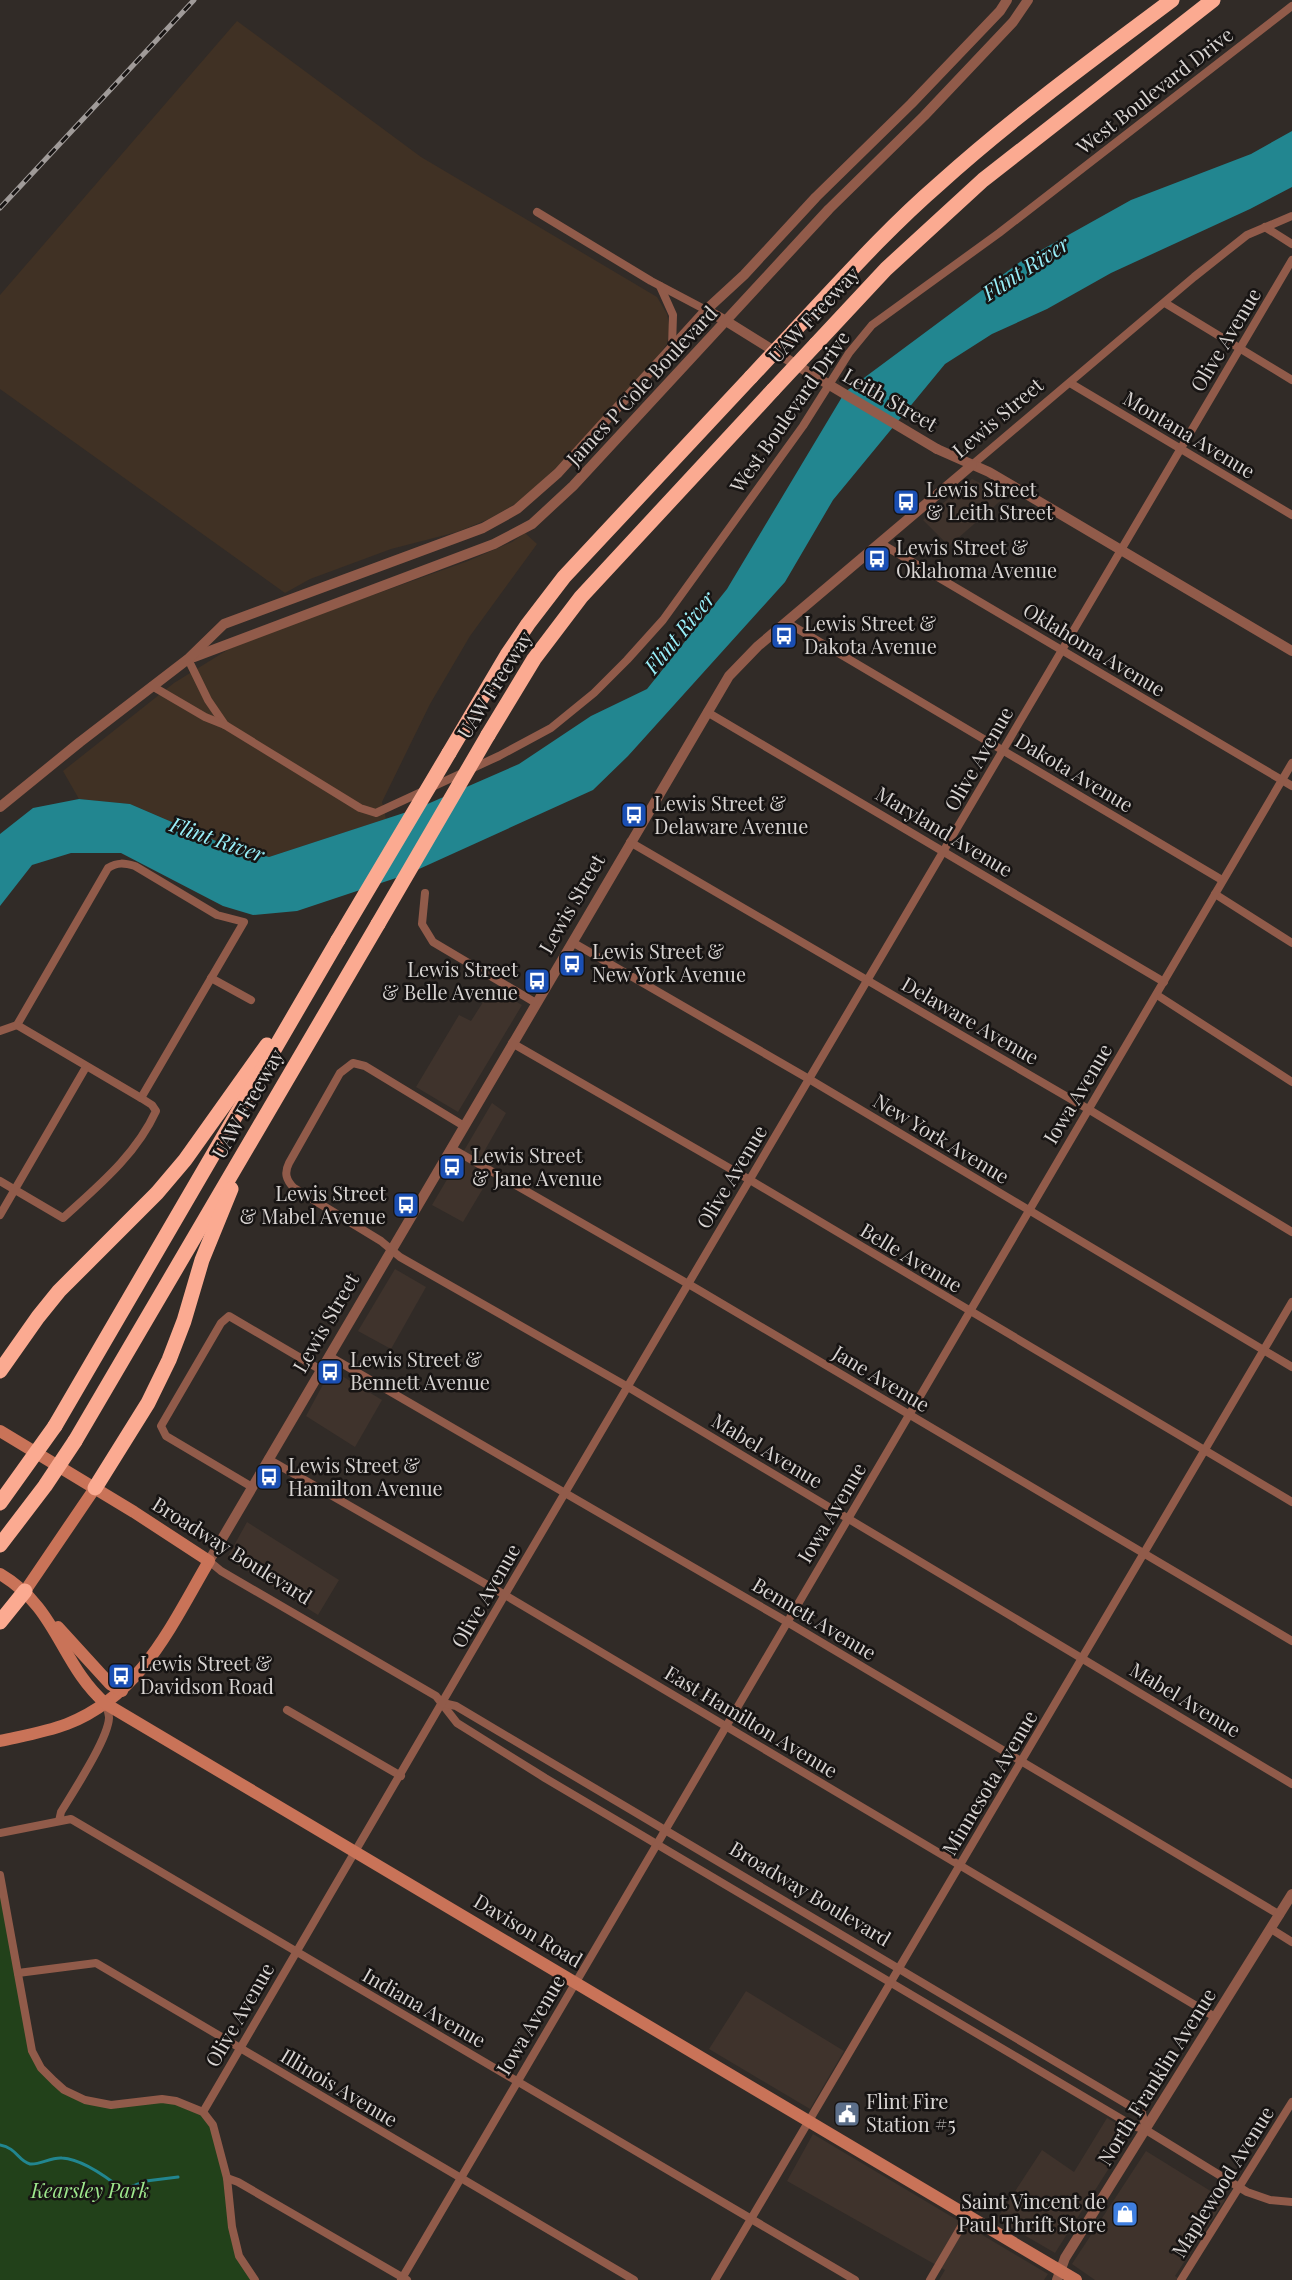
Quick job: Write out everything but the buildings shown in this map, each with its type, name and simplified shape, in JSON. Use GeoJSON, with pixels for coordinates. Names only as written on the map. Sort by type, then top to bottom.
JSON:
{"type":"FeatureCollection","features":[{"type":"Feature","properties":{"kind":"highway","name":"UAW Freeway"},"geometry":{"type":"LineString","coordinates":[[0,1503],[55,1426],[338,940],[507,655],[528,624],[564,578],[879,241],[938,184],[1057,88],[1172,0]]}},
{"type":"Feature","properties":{"kind":"highway","name":"UAW Freeway"},"geometry":{"type":"LineString","coordinates":[[0,1545],[45,1486],[75,1441],[488,735],[534,659],[575,604],[886,269],[983,180],[1213,0]]}},
{"type":"Feature","properties":{"kind":"highway"},"geometry":{"type":"LineString","coordinates":[[0,1371],[49,1303],[157,1193],[185,1160],[326,962]]}},
{"type":"Feature","properties":{"kind":"highway"},"geometry":{"type":"LineString","coordinates":[[95,1488],[148,1403],[169,1360],[184,1321],[207,1245],[257,1129]]}},
{"type":"Feature","properties":{"kind":"highway"},"geometry":{"type":"LineString","coordinates":[[0,1622],[25,1591]]}},
{"type":"Feature","properties":{"kind":"main road","name":"Broadway Boulevard"},"geometry":{"type":"LineString","coordinates":[[0,1431],[209,1561]]}},
{"type":"Feature","properties":{"kind":"main road"},"geometry":{"type":"LineString","coordinates":[[25,1591],[95,1488]]}},
{"type":"Feature","properties":{"kind":"main road","name":"Lewis Street"},"geometry":{"type":"LineString","coordinates":[[0,1741],[64,1725],[106,1704],[122,1691],[150,1658],[209,1561]]}},
{"type":"Feature","properties":{"kind":"main road","name":"Davison Road"},"geometry":{"type":"LineString","coordinates":[[0,1574],[25,1591],[44,1613],[94,1694],[106,1704],[968,2215],[1060,2275],[1076,2280]]}},
{"type":"Feature","properties":{"kind":"main road"},"geometry":{"type":"LineString","coordinates":[[44,1613],[110,1684],[122,1691]]}},
{"type":"Feature","properties":{"kind":"street","name":"James P Cole Boulevard"},"geometry":{"type":"LineString","coordinates":[[0,807],[188,659],[224,624],[473,532],[517,509],[558,473],[706,310],[744,275],[816,197],[911,104],[1000,11],[1007,0]]}},
{"type":"Feature","properties":{"kind":"street","name":"James P Cole Boulevard"},"geometry":{"type":"LineString","coordinates":[[188,659],[494,544],[532,524],[573,486],[829,209],[924,116],[1013,22],[1028,0]]}},
{"type":"Feature","properties":{"kind":"street","name":"West Boulevard Drive"},"geometry":{"type":"LineString","coordinates":[[225,725],[360,808],[376,813],[499,756],[550,728],[594,693],[663,620],[803,426],[849,353],[872,325],[999,233],[1292,6]]}},
{"type":"Feature","properties":{"kind":"street","name":"Leith Street"},"geometry":{"type":"LineString","coordinates":[[537,212],[659,285],[726,321],[937,449],[989,472],[1292,651]]}},
{"type":"Feature","properties":{"kind":"street","name":"Lewis Street"},"geometry":{"type":"LineString","coordinates":[[209,1561],[729,676],[742,660],[786,622],[1246,235],[1292,216]]}},
{"type":"Feature","properties":{"kind":"street"},"geometry":{"type":"LineString","coordinates":[[1265,227],[1292,244]]}},
{"type":"Feature","properties":{"kind":"street","name":"Olive Avenue"},"geometry":{"type":"LineString","coordinates":[[203,2112],[1292,260]]}},
{"type":"Feature","properties":{"kind":"street"},"geometry":{"type":"LineString","coordinates":[[659,285],[673,315],[672,347]]}},
{"type":"Feature","properties":{"kind":"street"},"geometry":{"type":"LineString","coordinates":[[1165,303],[1292,380]]}},
{"type":"Feature","properties":{"kind":"street","name":"Montana Avenue"},"geometry":{"type":"LineString","coordinates":[[1070,383],[1292,515]]}},
{"type":"Feature","properties":{"kind":"street","name":"Oklahoma Avenue"},"geometry":{"type":"LineString","coordinates":[[880,543],[1292,786]]}},
{"type":"Feature","properties":{"kind":"street","name":"Dakota Avenue"},"geometry":{"type":"LineString","coordinates":[[786,622],[1222,880]]}},
{"type":"Feature","properties":{"kind":"street"},"geometry":{"type":"LineString","coordinates":[[188,659],[208,700],[225,725]]}},
{"type":"Feature","properties":{"kind":"street"},"geometry":{"type":"LineString","coordinates":[[152,686],[205,717],[225,725]]}},
{"type":"Feature","properties":{"kind":"street","name":"Maryland Avenue"},"geometry":{"type":"LineString","coordinates":[[707,712],[1164,982]]}},
{"type":"Feature","properties":{"kind":"street","name":"Iowa Avenue"},"geometry":{"type":"LineString","coordinates":[[404,2279],[459,2178],[1292,763]]}},
{"type":"Feature","properties":{"kind":"street","name":"Delaware Avenue"},"geometry":{"type":"LineString","coordinates":[[630,842],[1089,1109],[1292,1232]]}},
{"type":"Feature","properties":{"kind":"street"},"geometry":{"type":"LineString","coordinates":[[0,1031],[17,1025],[97,883],[108,868],[125,863],[135,866],[217,915],[244,922],[141,1098]]}},
{"type":"Feature","properties":{"kind":"street"},"geometry":{"type":"LineString","coordinates":[[425,893],[422,924],[434,942],[536,1003]]}},
{"type":"Feature","properties":{"kind":"street"},"geometry":{"type":"LineString","coordinates":[[1215,894],[1292,943]]}},
{"type":"Feature","properties":{"kind":"street","name":"New York Avenue"},"geometry":{"type":"LineString","coordinates":[[572,942],[809,1079],[1292,1367]]}},
{"type":"Feature","properties":{"kind":"street"},"geometry":{"type":"LineString","coordinates":[[211,978],[251,1000]]}},
{"type":"Feature","properties":{"kind":"street"},"geometry":{"type":"LineString","coordinates":[[1156,995],[1292,1082]]}},
{"type":"Feature","properties":{"kind":"street"},"geometry":{"type":"LineString","coordinates":[[0,1181],[63,1218],[125,1160],[148,1129],[156,1111],[152,1105],[141,1098],[17,1025]]}},
{"type":"Feature","properties":{"kind":"street","name":"Belle Avenue"},"geometry":{"type":"LineString","coordinates":[[513,1043],[750,1180],[1292,1502]]}},
{"type":"Feature","properties":{"kind":"street","name":"Mabel Avenue"},"geometry":{"type":"LineString","coordinates":[[464,1126],[365,1066],[353,1063],[340,1073],[289,1163],[286,1170],[288,1183],[381,1241],[400,1257],[628,1387],[1292,1784]]}},
{"type":"Feature","properties":{"kind":"street"},"geometry":{"type":"LineString","coordinates":[[0,1215],[86,1067]]}},
{"type":"Feature","properties":{"kind":"street","name":"Jane Avenue"},"geometry":{"type":"LineString","coordinates":[[452,1148],[688,1284],[1292,1641]]}},
{"type":"Feature","properties":{"kind":"street","name":"Minnesota Avenue"},"geometry":{"type":"LineString","coordinates":[[715,2280],[900,1970],[1292,1302]]}},
{"type":"Feature","properties":{"kind":"street"},"geometry":{"type":"LineString","coordinates":[[252,1487],[166,1436],[161,1426],[221,1323],[229,1316],[321,1370]]}},
{"type":"Feature","properties":{"kind":"street","name":"Bennett Avenue"},"geometry":{"type":"LineString","coordinates":[[329,1356],[566,1492],[1280,1915]]}},
{"type":"Feature","properties":{"kind":"street","name":"East Hamilton Avenue"},"geometry":{"type":"LineString","coordinates":[[268,1459],[505,1595],[1215,2017]]}},
{"type":"Feature","properties":{"kind":"street","name":"Broadway Boulevard"},"geometry":{"type":"LineString","coordinates":[[209,1561],[221,1571],[436,1696],[457,1723],[545,1778],[1133,2126],[1146,2130],[1239,2186],[1270,2200],[1292,2202]]}},
{"type":"Feature","properties":{"kind":"street","name":"Broadway Boulevard"},"geometry":{"type":"LineString","coordinates":[[443,1703],[456,1706],[1142,2113],[1146,2130]]}},
{"type":"Feature","properties":{"kind":"street"},"geometry":{"type":"LineString","coordinates":[[59,1821],[61,1812],[94,1756],[107,1727],[110,1717],[106,1704]]}},
{"type":"Feature","properties":{"kind":"street"},"geometry":{"type":"LineString","coordinates":[[287,1710],[401,1776]]}},
{"type":"Feature","properties":{"kind":"street"},"geometry":{"type":"LineString","coordinates":[[545,1778],[553,1764]]}},
{"type":"Feature","properties":{"kind":"street","name":"Indiana Avenue"},"geometry":{"type":"LineString","coordinates":[[0,1833],[70,1819],[855,2280]]}},
{"type":"Feature","properties":{"kind":"street"},"geometry":{"type":"LineString","coordinates":[[0,1875],[32,2051],[42,2068],[64,2090],[93,2102],[111,2105],[162,2099],[176,2101],[203,2112],[213,2125],[227,2178],[232,2227],[240,2256],[255,2280]]}},
{"type":"Feature","properties":{"kind":"street","name":"North Franklin Avenue"},"geometry":{"type":"LineString","coordinates":[[1060,2275],[1065,2258],[1292,1894]]}},
{"type":"Feature","properties":{"kind":"street"},"geometry":{"type":"LineString","coordinates":[[1271,1929],[1292,1942]]}},
{"type":"Feature","properties":{"kind":"street","name":"Illinois Avenue"},"geometry":{"type":"LineString","coordinates":[[18,1974],[96,1963],[634,2280]]}},
{"type":"Feature","properties":{"kind":"street","name":"Maplewood Avenue"},"geometry":{"type":"LineString","coordinates":[[1181,2280],[1292,2102]]}},
{"type":"Feature","properties":{"kind":"street"},"geometry":{"type":"LineString","coordinates":[[227,2178],[238,2182],[404,2279]]}},
{"type":"Feature","properties":{"kind":"street"},"geometry":{"type":"LineString","coordinates":[[930,2280],[968,2215]]}},
{"type":"Feature","properties":{"kind":"shaded area"},"geometry":{"type":"Polygon","coordinates":[[[237,21],[421,157],[657,297],[667,314],[670,329],[667,344],[654,361],[563,461],[522,500],[489,519],[457,532],[391,549],[310,579],[285,593],[0,389],[0,295],[237,21]]]}},
{"type":"Feature","properties":{"kind":"shaded area"},"geometry":{"type":"Polygon","coordinates":[[[972,479],[1006,496],[949,546],[923,520],[972,479]]]}},
{"type":"Feature","properties":{"kind":"shaded area"},"geometry":{"type":"Polygon","coordinates":[[[525,533],[537,544],[470,636],[430,704],[382,802],[386,819],[269,857],[223,844],[130,804],[79,799],[63,771],[174,683],[229,649],[275,630],[468,561],[512,542],[525,533]]]}},
{"type":"Feature","properties":{"kind":"shaded area"},"geometry":{"type":"Polygon","coordinates":[[[492,988],[522,1005],[458,1112],[416,1087],[459,1015],[471,1021],[492,988]]]}},
{"type":"Feature","properties":{"kind":"shaded area"},"geometry":{"type":"Polygon","coordinates":[[[492,1103],[506,1113],[473,1171],[488,1180],[463,1222],[432,1205],[492,1103]]]}},
{"type":"Feature","properties":{"kind":"shaded area"},"geometry":{"type":"Polygon","coordinates":[[[395,1269],[426,1287],[391,1349],[358,1331],[395,1269]]]}},
{"type":"Feature","properties":{"kind":"shaded area"},"geometry":{"type":"Polygon","coordinates":[[[337,1373],[382,1400],[355,1447],[306,1416],[327,1377],[337,1373]]]}},
{"type":"Feature","properties":{"kind":"shaded area"},"geometry":{"type":"Polygon","coordinates":[[[247,1522],[339,1580],[318,1615],[227,1558],[247,1522]]]}},
{"type":"Feature","properties":{"kind":"shaded area"},"geometry":{"type":"Polygon","coordinates":[[[746,1991],[844,2051],[810,2109],[709,2049],[746,1991]]]}},
{"type":"Feature","properties":{"kind":"shaded area"},"geometry":{"type":"Polygon","coordinates":[[[1107,2118],[1132,2132],[1055,2253],[997,2219],[1042,2150],[1074,2172],[1107,2118]]]}},
{"type":"Feature","properties":{"kind":"shaded area"},"geometry":{"type":"Polygon","coordinates":[[[813,2134],[1048,2274],[1044,2280],[939,2280],[945,2270],[787,2181],[813,2134]]]}},
{"type":"Feature","properties":{"kind":"shaded area"},"geometry":{"type":"Polygon","coordinates":[[[1146,2151],[1225,2200],[1175,2276],[1181,2280],[1095,2280],[1072,2264],[1146,2151]]]}},
{"type":"Feature","properties":{"kind":"green space","name":"Kearsley Park"},"geometry":{"type":"Polygon","coordinates":[[[0,1875],[32,2051],[54,2081],[93,2102],[162,2099],[203,2112],[213,2125],[239,2256],[255,2280],[0,2280],[0,1875]]]}},
{"type":"Feature","properties":{"kind":"water","name":"Flint River"},"geometry":{"type":"Polygon","coordinates":[[[1292,131],[1292,187],[1250,209],[1111,273],[1047,309],[992,334],[945,364],[833,500],[785,582],[628,756],[593,790],[408,874],[297,911],[253,915],[223,906],[121,853],[71,853],[32,865],[0,906],[0,834],[33,808],[79,799],[130,804],[223,844],[269,857],[416,809],[519,764],[591,716],[647,689],[727,589],[845,392],[1020,262],[1131,200],[1251,154],[1292,131]]]}},
{"type":"Feature","properties":{"kind":"waterway"},"geometry":{"type":"LineString","coordinates":[[0,2145],[10,2149],[30,2164],[58,2158],[86,2165],[123,2190],[146,2181],[178,2177]]}},
{"type":"Feature","properties":{"kind":"railway"},"geometry":{"type":"LineString","coordinates":[[0,208],[194,0]]}},
{"type":"Feature","properties":{"kind":"place","name":"Lewis Street & Leith Street"},"geometry":{"type":"Point","coordinates":[906,502]}},
{"type":"Feature","properties":{"kind":"place","name":"Lewis Street & Oklahoma Avenue"},"geometry":{"type":"Point","coordinates":[877,559]}},
{"type":"Feature","properties":{"kind":"place","name":"Lewis Street & Dakota Avenue"},"geometry":{"type":"Point","coordinates":[784,636]}},
{"type":"Feature","properties":{"kind":"place","name":"Lewis Street & Delaware Avenue"},"geometry":{"type":"Point","coordinates":[634,815]}},
{"type":"Feature","properties":{"kind":"place","name":"Lewis Street & New York Avenue"},"geometry":{"type":"Point","coordinates":[572,964]}},
{"type":"Feature","properties":{"kind":"place","name":"Lewis Street & Belle Avenue"},"geometry":{"type":"Point","coordinates":[537,981]}},
{"type":"Feature","properties":{"kind":"place","name":"Lewis Street & Jane Avenue"},"geometry":{"type":"Point","coordinates":[452,1167]}},
{"type":"Feature","properties":{"kind":"place","name":"Lewis Street & Mabel Avenue"},"geometry":{"type":"Point","coordinates":[406,1205]}},
{"type":"Feature","properties":{"kind":"place","name":"Lewis Street & Bennett Avenue"},"geometry":{"type":"Point","coordinates":[330,1372]}},
{"type":"Feature","properties":{"kind":"place","name":"Lewis Street & Hamilton Avenue"},"geometry":{"type":"Point","coordinates":[269,1477]}},
{"type":"Feature","properties":{"kind":"place","name":"Lewis Street & Davidson Road"},"geometry":{"type":"Point","coordinates":[121,1676]}},
{"type":"Feature","properties":{"kind":"place","name":"Flint Fire Station #5"},"geometry":{"type":"Point","coordinates":[847,2114]}},
{"type":"Feature","properties":{"kind":"place","name":"Saint Vincent de Paul Thrift Store"},"geometry":{"type":"Point","coordinates":[1125,2214]}}]}
